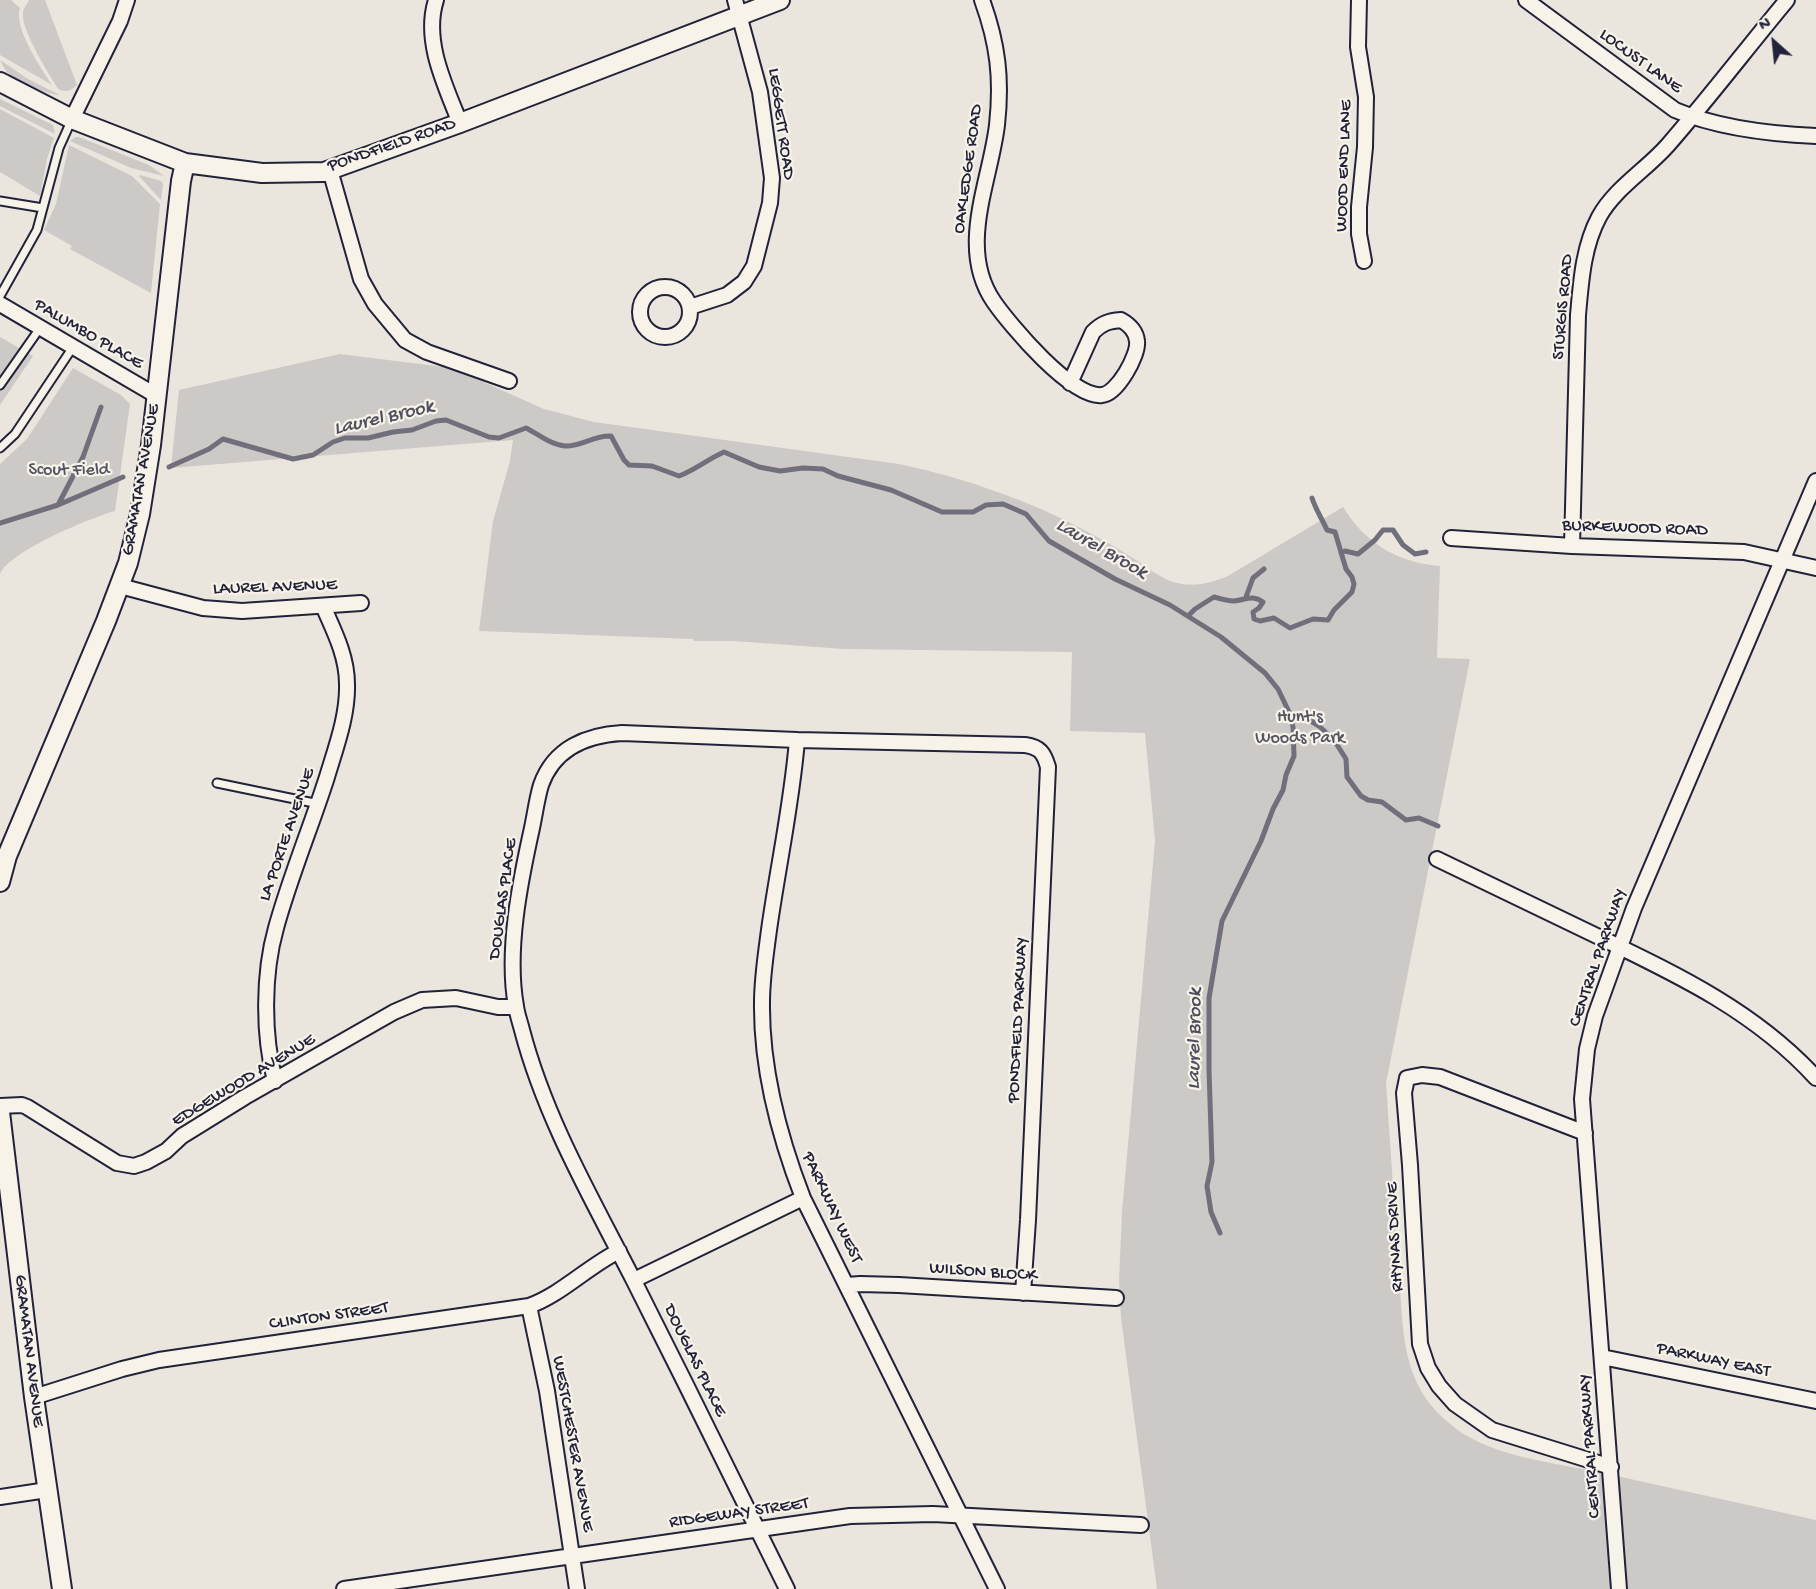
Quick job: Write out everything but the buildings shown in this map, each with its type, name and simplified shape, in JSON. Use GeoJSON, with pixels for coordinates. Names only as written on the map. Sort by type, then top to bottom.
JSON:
{"type":"FeatureCollection","features":[{"type":"Feature","properties":{"kind":"street"},"geometry":{"type":"LineString","coordinates":[[72,118],[120,21],[127,0]]}},
{"type":"Feature","properties":{"kind":"street"},"geometry":{"type":"LineString","coordinates":[[436,0],[432,24],[433,40],[438,64],[459,123]]}},
{"type":"Feature","properties":{"kind":"street","name":"PONDFIELD ROAD"},"geometry":{"type":"LineString","coordinates":[[0,82],[72,118],[185,163],[262,173],[330,170],[459,123],[738,8],[780,0]]}},
{"type":"Feature","properties":{"kind":"street","name":"OAKLEDGE ROAD"},"geometry":{"type":"LineString","coordinates":[[982,0],[993,29],[999,66],[997,125],[976,233],[977,261],[986,287],[994,303],[1029,347],[1070,383],[1096,395],[1103,395],[1115,388],[1137,349],[1137,341],[1131,327],[1121,320],[1106,322],[1094,332],[1070,383]]}},
{"type":"Feature","properties":{"kind":"street","name":"WOOD END LANE"},"geometry":{"type":"LineString","coordinates":[[1359,0],[1358,47],[1366,97],[1365,147],[1359,207],[1359,234],[1364,261]]}},
{"type":"Feature","properties":{"kind":"street","name":"LOCUST LANE"},"geometry":{"type":"LineString","coordinates":[[1526,0],[1675,110],[1691,117],[1739,128],[1816,136]]}},
{"type":"Feature","properties":{"kind":"street","name":"STURGIS ROAD"},"geometry":{"type":"LineString","coordinates":[[1572,546],[1578,315],[1581,278],[1587,247],[1598,219],[1609,200],[1667,146],[1787,0]]}},
{"type":"Feature","properties":{"kind":"street","name":"LEGGETT ROAD"},"geometry":{"type":"LineString","coordinates":[[690,307],[727,295],[744,282],[754,266],[770,203],[772,178],[760,92],[738,8]]}},
{"type":"Feature","properties":{"kind":"street","name":"GRAMATAN AVENUE"},"geometry":{"type":"LineString","coordinates":[[0,882],[7,856],[120,586],[140,514],[157,396],[178,202],[185,163]]}},
{"type":"Feature","properties":{"kind":"street"},"geometry":{"type":"LineString","coordinates":[[330,170],[361,279],[382,313],[405,340],[428,352],[509,381]]}},
{"type":"Feature","properties":{"kind":"street","name":"PALUMBO PLACE"},"geometry":{"type":"LineString","coordinates":[[0,304],[157,396]]}},
{"type":"Feature","properties":{"kind":"street","name":"CENTRAL PARKWAY"},"geometry":{"type":"LineString","coordinates":[[1619,1589],[1582,1099],[1587,1050],[1595,1016],[1638,898],[1816,482]]}},
{"type":"Feature","properties":{"kind":"street","name":"BURKEWOOD ROAD"},"geometry":{"type":"LineString","coordinates":[[1451,538],[1572,546],[1744,552],[1816,568]]}},
{"type":"Feature","properties":{"kind":"street","name":"LAUREL AVENUE"},"geometry":{"type":"LineString","coordinates":[[120,586],[203,608],[242,611],[361,603]]}},
{"type":"Feature","properties":{"kind":"street","name":"LA PORTE AVENUE"},"geometry":{"type":"LineString","coordinates":[[275,1081],[269,1057],[266,1021],[269,966],[275,929],[319,804],[346,708],[347,683],[344,657],[323,606]]}},
{"type":"Feature","properties":{"kind":"street","name":"DOUGLAS PLACE"},"geometry":{"type":"LineString","coordinates":[[787,1589],[619,1251],[543,1094],[530,1059],[516,1007],[513,973],[516,923],[541,785],[549,769],[566,750],[585,739],[603,734],[1025,745],[1035,746],[1041,751]]}},
{"type":"Feature","properties":{"kind":"street","name":"PARKWAY WEST"},"geometry":{"type":"LineString","coordinates":[[797,740],[766,954],[762,1002],[767,1062],[775,1114],[786,1154],[803,1198],[997,1589]]}},
{"type":"Feature","properties":{"kind":"street","name":"PONDFIELD PARKWAY"},"geometry":{"type":"LineString","coordinates":[[1023,1293],[1048,768],[1041,751]]}},
{"type":"Feature","properties":{"kind":"street"},"geometry":{"type":"LineString","coordinates":[[1437,860],[1683,977],[1735,1009],[1783,1044],[1816,1078]]}},
{"type":"Feature","properties":{"kind":"street","name":"EDGEWOOD AVENUE"},"geometry":{"type":"LineString","coordinates":[[0,1106],[22,1105],[27,1107],[117,1163],[134,1166],[166,1151],[182,1136],[394,1012],[422,1000],[456,998],[498,1007],[516,1007]]}},
{"type":"Feature","properties":{"kind":"street","name":"RHYNAS DRIVE"},"geometry":{"type":"LineString","coordinates":[[1585,1133],[1440,1077],[1422,1075],[1407,1078],[1404,1093],[1420,1344],[1428,1368],[1439,1386],[1455,1404],[1492,1430],[1611,1467]]}},
{"type":"Feature","properties":{"kind":"street","name":"GRAMATAN AVENUE"},"geometry":{"type":"LineString","coordinates":[[0,1112],[34,1397],[62,1589]]}},
{"type":"Feature","properties":{"kind":"street"},"geometry":{"type":"LineString","coordinates":[[634,1280],[803,1198]]}},
{"type":"Feature","properties":{"kind":"street","name":"CLINTON STREET"},"geometry":{"type":"LineString","coordinates":[[34,1397],[122,1369],[159,1360],[529,1306],[547,1300],[590,1268],[619,1251]]}},
{"type":"Feature","properties":{"kind":"street","name":"WILSON BLOCK"},"geometry":{"type":"LineString","coordinates":[[847,1286],[900,1285],[1116,1298]]}},
{"type":"Feature","properties":{"kind":"street","name":"WESTCHESTER AVENUE"},"geometry":{"type":"LineString","coordinates":[[529,1306],[547,1391],[578,1589]]}},
{"type":"Feature","properties":{"kind":"street","name":"PARKWAY EAST"},"geometry":{"type":"LineString","coordinates":[[1602,1357],[1816,1401]]}},
{"type":"Feature","properties":{"kind":"street"},"geometry":{"type":"LineString","coordinates":[[0,1497],[47,1490]]}},
{"type":"Feature","properties":{"kind":"street","name":"RIDGEWAY STREET"},"geometry":{"type":"LineString","coordinates":[[344,1589],[850,1516],[960,1516],[1141,1525]]}},
{"type":"Feature","properties":{"kind":"lane"},"geometry":{"type":"LineString","coordinates":[[0,296],[37,230],[59,148],[72,118]]}},
{"type":"Feature","properties":{"kind":"lane"},"geometry":{"type":"LineString","coordinates":[[0,201],[43,208]]}},
{"type":"Feature","properties":{"kind":"lane"},"geometry":{"type":"LineString","coordinates":[[0,385],[40,328]]}},
{"type":"Feature","properties":{"kind":"lane"},"geometry":{"type":"LineString","coordinates":[[0,448],[15,434],[73,347]]}},
{"type":"Feature","properties":{"kind":"lane"},"geometry":{"type":"LineString","coordinates":[[217,783],[319,804]]}},
{"type":"Feature","properties":{"kind":"green space"},"geometry":{"type":"Polygon","coordinates":[[[0,0],[11,0],[20,8],[20,26],[24,36],[52,85],[0,55],[0,0]]]}},
{"type":"Feature","properties":{"kind":"green space"},"geometry":{"type":"Polygon","coordinates":[[[29,0],[45,0],[77,85],[70,90],[58,89],[30,40],[23,20],[24,8],[29,0]]]}},
{"type":"Feature","properties":{"kind":"green space"},"geometry":{"type":"Polygon","coordinates":[[[0,60],[28,79],[60,95],[41,90],[17,79],[7,72],[0,60]]]}},
{"type":"Feature","properties":{"kind":"green space"},"geometry":{"type":"Polygon","coordinates":[[[0,99],[53,125],[55,134],[0,106],[0,99]]]}},
{"type":"Feature","properties":{"kind":"green space"},"geometry":{"type":"Polygon","coordinates":[[[0,109],[54,138],[47,159],[40,196],[0,172],[0,109]]]}},
{"type":"Feature","properties":{"kind":"green space"},"geometry":{"type":"Polygon","coordinates":[[[75,137],[149,165],[164,176],[131,168],[70,141],[75,137]]]}},
{"type":"Feature","properties":{"kind":"green space"},"geometry":{"type":"Polygon","coordinates":[[[69,145],[132,176],[160,204],[151,293],[70,249],[72,246],[44,230],[56,204],[69,145]]]}},
{"type":"Feature","properties":{"kind":"green space"},"geometry":{"type":"Polygon","coordinates":[[[139,176],[161,181],[163,184],[161,200],[139,176]]]}},
{"type":"Feature","properties":{"kind":"green space"},"geometry":{"type":"Polygon","coordinates":[[[0,337],[33,356],[0,405],[0,337]]]}},
{"type":"Feature","properties":{"kind":"green space","name":"Hunt's Woods Park"},"geometry":{"type":"Polygon","coordinates":[[[340,354],[452,368],[544,409],[594,422],[899,464],[947,476],[1017,499],[1062,519],[1114,546],[1160,576],[1177,583],[1199,584],[1228,576],[1343,507],[1362,531],[1384,549],[1410,561],[1440,566],[1437,658],[1470,659],[1386,1083],[1402,1318],[1406,1348],[1414,1376],[1427,1400],[1449,1423],[1480,1443],[1499,1450],[1816,1520],[1816,1589],[1157,1589],[1121,1318],[1119,1280],[1122,1212],[1155,841],[1145,733],[1070,731],[1072,652],[844,649],[734,641],[479,631],[493,521],[510,461],[513,440],[171,468],[179,390],[340,354]]]}},
{"type":"Feature","properties":{"kind":"green space","name":"Scout Field"},"geometry":{"type":"Polygon","coordinates":[[[73,368],[121,395],[130,404],[115,511],[52,536],[19,555],[0,574],[0,464],[27,439],[73,368]]]}},
{"type":"Feature","properties":{"kind":"waterway"},"geometry":{"type":"LineString","coordinates":[[58,505],[83,457],[101,407]]}},
{"type":"Feature","properties":{"kind":"waterway","name":"Laurel Brook"},"geometry":{"type":"LineString","coordinates":[[169,467],[209,449],[223,439],[293,459],[313,455],[333,442],[345,438],[368,438],[412,430],[436,421],[446,420],[489,437],[499,438],[526,428],[565,446],[611,436],[629,465],[652,466],[679,476],[724,452],[759,467],[780,471],[803,468],[823,469],[838,476],[891,490],[942,512],[973,512],[986,505],[1003,504],[1026,514],[1049,541],[1115,579],[1170,605],[1221,637],[1265,673],[1278,689],[1290,714],[1294,756],[1283,790],[1261,841],[1222,921],[1209,998],[1212,1162],[1207,1186],[1211,1212],[1220,1233]]}},
{"type":"Feature","properties":{"kind":"waterway","name":"Laurel Brook"},"geometry":{"type":"LineString","coordinates":[[0,523],[58,505],[123,477]]}},
{"type":"Feature","properties":{"kind":"waterway"},"geometry":{"type":"LineString","coordinates":[[1188,616],[1214,597],[1234,601],[1252,598],[1263,602],[1253,612],[1254,619],[1260,621],[1274,618],[1290,628],[1313,619],[1328,620],[1334,610],[1352,592],[1354,584],[1346,569],[1335,532],[1327,530],[1312,498]]}},
{"type":"Feature","properties":{"kind":"waterway"},"geometry":{"type":"LineString","coordinates":[[1341,553],[1345,551],[1358,554],[1383,530],[1393,530],[1403,545],[1415,554],[1426,552]]}},
{"type":"Feature","properties":{"kind":"waterway"},"geometry":{"type":"LineString","coordinates":[[1246,597],[1253,578],[1264,569]]}},
{"type":"Feature","properties":{"kind":"waterway"},"geometry":{"type":"LineString","coordinates":[[1290,714],[1306,718],[1334,740],[1346,759],[1347,777],[1361,796],[1368,800],[1382,802],[1406,820],[1419,818],[1438,826]]}}]}
